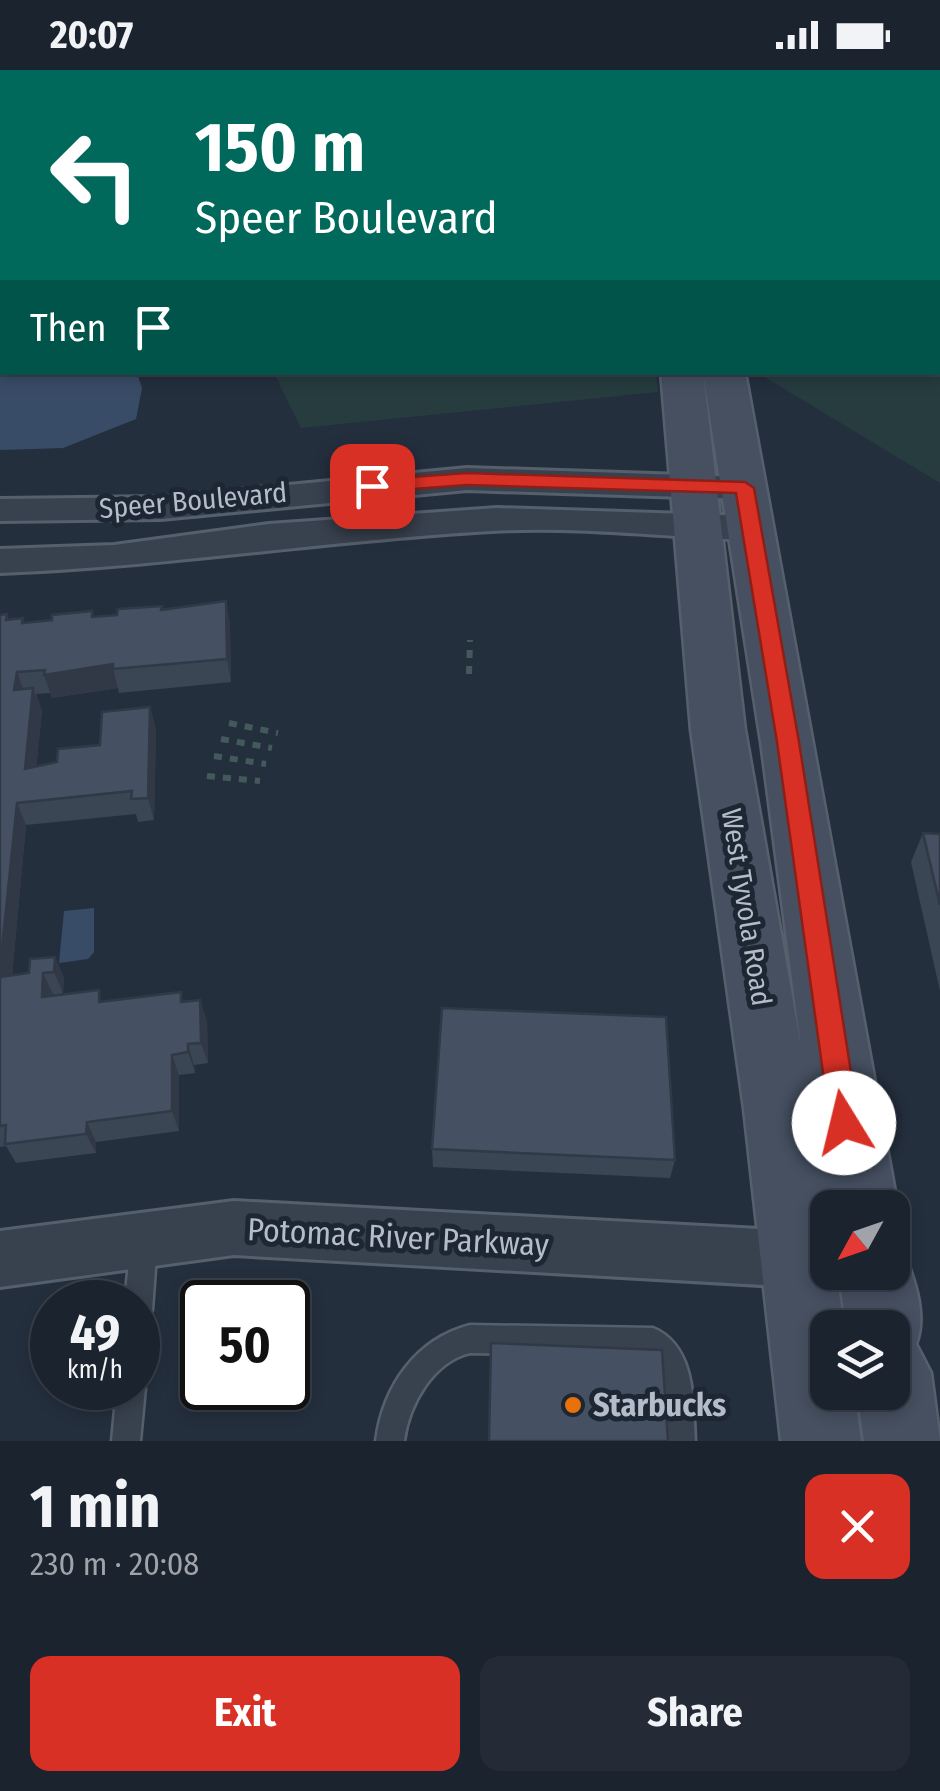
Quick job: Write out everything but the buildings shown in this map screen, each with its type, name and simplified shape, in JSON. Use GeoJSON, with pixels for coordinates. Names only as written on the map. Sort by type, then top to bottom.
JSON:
{"type":"FeatureCollection","features":[{"type":"Feature","properties":{"kind":"main road","name":"West Tyvola Road"},"geometry":{"type":"LineString","coordinates":[[683,375],[788,742],[844,1123],[858,1190]]}},
{"type":"Feature","properties":{"kind":"main road","name":"West Tyvola Road"},"geometry":{"type":"LineString","coordinates":[[724,375],[718,730],[778,1109],[822,1441]]}},
{"type":"Feature","properties":{"kind":"main road"},"geometry":{"type":"LineString","coordinates":[[899,1410],[904,1441]]}},
{"type":"Feature","properties":{"kind":"street","name":"Speer Boulevard"},"geometry":{"type":"LineString","coordinates":[[0,510],[161,508],[467,479],[722,507]]}},
{"type":"Feature","properties":{"kind":"street"},"geometry":{"type":"LineString","coordinates":[[0,561],[114,557],[288,534],[722,507]]}},
{"type":"Feature","properties":{"kind":"street","name":"Potomac River Parkway"},"geometry":{"type":"LineString","coordinates":[[0,1258],[234,1228],[797,1259]]}},
{"type":"Feature","properties":{"kind":"lane"},"geometry":{"type":"LineString","coordinates":[[141,1280],[144,1240]]}},
{"type":"Feature","properties":{"kind":"lane"},"geometry":{"type":"LineString","coordinates":[[390,1434],[423,1370],[434,1355],[451,1344],[470,1339],[653,1342],[669,1353],[674,1366],[681,1441]]}},
{"type":"Feature","properties":{"kind":"lane"},"geometry":{"type":"LineString","coordinates":[[126,1441],[129,1410]]}},
{"type":"Feature","properties":{"kind":"path"},"geometry":{"type":"LineString","coordinates":[[468,674],[470,640]]}},
{"type":"Feature","properties":{"kind":"path"},"geometry":{"type":"LineString","coordinates":[[230,722],[278,733]]}},
{"type":"Feature","properties":{"kind":"path"},"geometry":{"type":"LineString","coordinates":[[222,739],[272,748]]}},
{"type":"Feature","properties":{"kind":"path"},"geometry":{"type":"LineString","coordinates":[[214,756],[266,764]]}},
{"type":"Feature","properties":{"kind":"path"},"geometry":{"type":"LineString","coordinates":[[207,776],[260,781]]}},
{"type":"Feature","properties":{"kind":"green space"},"geometry":{"type":"Polygon","coordinates":[[[275,375],[656,375],[658,392],[301,428],[275,375]]]}},
{"type":"Feature","properties":{"kind":"green space"},"geometry":{"type":"Polygon","coordinates":[[[761,375],[940,375],[940,483],[761,375]]]}},
{"type":"Feature","properties":{"kind":"water"},"geometry":{"type":"Polygon","coordinates":[[[0,375],[138,375],[142,388],[136,419],[63,448],[0,450],[0,375]]]}},
{"type":"Feature","properties":{"kind":"water"},"geometry":{"type":"Polygon","coordinates":[[[94,908],[94,952],[88,959],[59,963],[64,911],[94,908]]]}},
{"type":"Feature","properties":{"kind":"place","name":"Starbucks"},"geometry":{"type":"Point","coordinates":[573,1405]}},
{"type":"Feature","properties":{"kind":"route"},"geometry":{"type":"LineString","coordinates":[[372,486],[529,479],[745,488],[788,742],[844,1123]]}}]}
